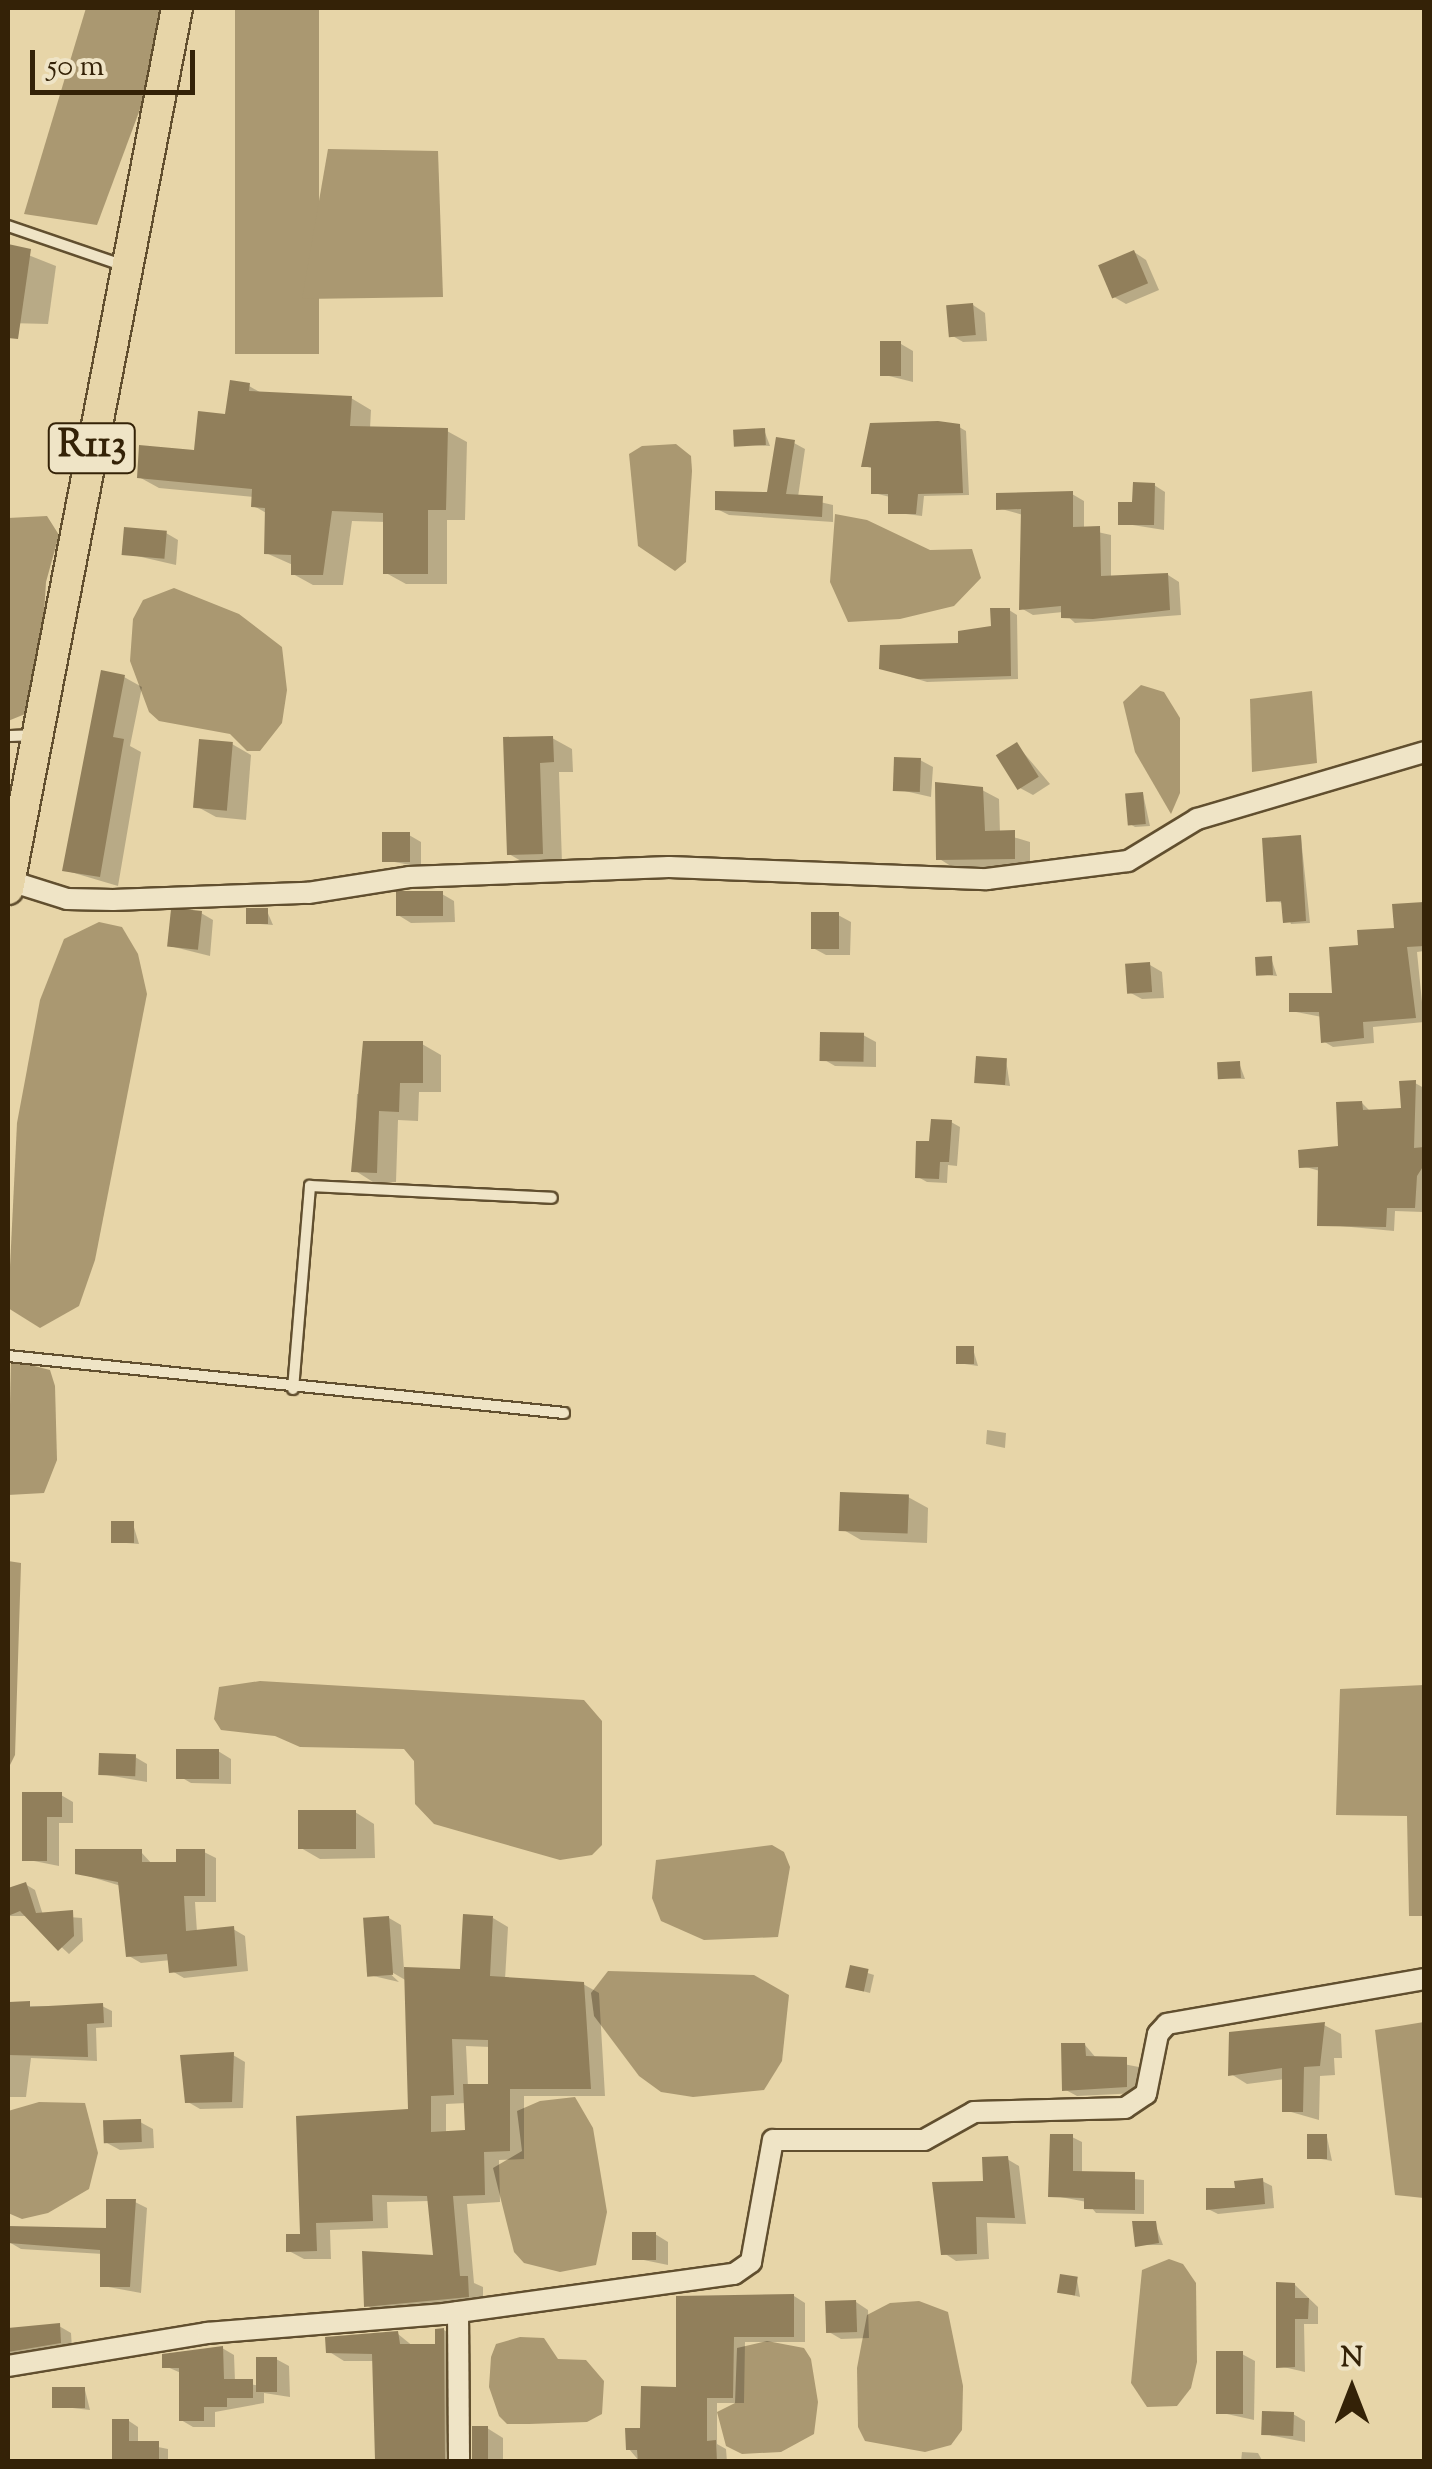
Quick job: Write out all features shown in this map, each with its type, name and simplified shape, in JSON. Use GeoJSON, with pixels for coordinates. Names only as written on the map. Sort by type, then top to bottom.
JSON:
{"type":"FeatureCollection","features":[{"type":"Feature","properties":{"kind":"main road","name":"R113"},"geometry":{"type":"LineString","coordinates":[[9,885],[177,8]]}},
{"type":"Feature","properties":{"kind":"street"},"geometry":{"type":"LineString","coordinates":[[9,885],[67,898],[114,900],[308,894],[409,876],[669,868],[987,879],[1128,861],[1197,819],[1424,752]]}},
{"type":"Feature","properties":{"kind":"street"},"geometry":{"type":"LineString","coordinates":[[8,2366],[207,2333],[458,2312],[744,2270],[751,2262],[773,2140],[924,2140],[974,2112],[1125,2108],[1146,2094],[1158,2034],[1167,2024],[1424,1979]]}},
{"type":"Feature","properties":{"kind":"street"},"geometry":{"type":"LineString","coordinates":[[458,2312],[458,2462]]}},
{"type":"Feature","properties":{"kind":"lane"},"geometry":{"type":"LineString","coordinates":[[8,226],[128,268]]}},
{"type":"Feature","properties":{"kind":"lane"},"geometry":{"type":"LineString","coordinates":[[8,736],[39,734]]}},
{"type":"Feature","properties":{"kind":"lane"},"geometry":{"type":"LineString","coordinates":[[293,1389],[310,1186],[552,1198]]}},
{"type":"Feature","properties":{"kind":"lane"},"geometry":{"type":"LineString","coordinates":[[8,1356],[293,1389],[564,1414]]}},
{"type":"Feature","properties":{"kind":"shaded area"},"geometry":{"type":"Polygon","coordinates":[[[86,8],[168,8],[149,85],[97,225],[24,214],[86,8]]]}},
{"type":"Feature","properties":{"kind":"shaded area"},"geometry":{"type":"Polygon","coordinates":[[[235,8],[319,8],[319,354],[235,354],[235,8]]]}},
{"type":"Feature","properties":{"kind":"shaded area"},"geometry":{"type":"Polygon","coordinates":[[[328,149],[438,151],[443,297],[302,299],[328,149]]]}},
{"type":"Feature","properties":{"kind":"shaded area"},"geometry":{"type":"Polygon","coordinates":[[[676,444],[691,456],[692,471],[686,562],[675,571],[638,546],[629,454],[642,446],[676,444]]]}},
{"type":"Feature","properties":{"kind":"shaded area"},"geometry":{"type":"Polygon","coordinates":[[[835,514],[867,520],[930,550],[972,549],[981,578],[954,606],[900,619],[848,622],[830,582],[835,514]]]}},
{"type":"Feature","properties":{"kind":"shaded area"},"geometry":{"type":"Polygon","coordinates":[[[47,516],[59,535],[46,582],[41,664],[30,712],[8,721],[8,518],[47,516]]]}},
{"type":"Feature","properties":{"kind":"shaded area"},"geometry":{"type":"Polygon","coordinates":[[[174,588],[239,614],[282,647],[287,690],[282,723],[260,751],[247,751],[230,734],[159,721],[149,712],[130,661],[133,619],[143,600],[174,588]]]}},
{"type":"Feature","properties":{"kind":"shaded area"},"geometry":{"type":"Polygon","coordinates":[[[1141,685],[1164,692],[1180,718],[1180,793],[1171,814],[1135,752],[1123,702],[1141,685]]]}},
{"type":"Feature","properties":{"kind":"shaded area"},"geometry":{"type":"Polygon","coordinates":[[[1312,691],[1317,763],[1252,772],[1250,699],[1312,691]]]}},
{"type":"Feature","properties":{"kind":"shaded area"},"geometry":{"type":"Polygon","coordinates":[[[99,922],[122,927],[138,954],[147,994],[95,1260],[79,1306],[40,1328],[8,1308],[17,1123],[40,1000],[64,939],[99,922]]]}},
{"type":"Feature","properties":{"kind":"shaded area"},"geometry":{"type":"Polygon","coordinates":[[[11,1360],[50,1370],[55,1386],[57,1460],[44,1493],[8,1495],[11,1360]]]}},
{"type":"Feature","properties":{"kind":"shaded area"},"geometry":{"type":"Polygon","coordinates":[[[8,1561],[21,1563],[15,1755],[8,1769],[8,1561]]]}},
{"type":"Feature","properties":{"kind":"shaded area"},"geometry":{"type":"Polygon","coordinates":[[[260,1681],[584,1700],[602,1721],[602,1845],[592,1855],[560,1860],[434,1824],[415,1804],[414,1761],[404,1749],[300,1747],[275,1736],[221,1730],[214,1719],[219,1687],[260,1681]]]}},
{"type":"Feature","properties":{"kind":"shaded area"},"geometry":{"type":"Polygon","coordinates":[[[1424,1685],[1424,1916],[1409,1916],[1407,1816],[1336,1815],[1340,1689],[1424,1685]]]}},
{"type":"Feature","properties":{"kind":"shaded area"},"geometry":{"type":"Polygon","coordinates":[[[772,1845],[784,1852],[790,1867],[778,1937],[704,1940],[661,1921],[652,1898],[656,1860],[772,1845]]]}},
{"type":"Feature","properties":{"kind":"shaded area"},"geometry":{"type":"Polygon","coordinates":[[[608,1971],[754,1975],[789,1995],[782,2061],[764,2090],[693,2097],[661,2092],[639,2076],[594,2016],[591,1993],[608,1971]]]}},
{"type":"Feature","properties":{"kind":"shaded area"},"geometry":{"type":"Polygon","coordinates":[[[1424,2022],[1424,2198],[1395,2195],[1375,2030],[1424,2022]]]}},
{"type":"Feature","properties":{"kind":"shaded area"},"geometry":{"type":"Polygon","coordinates":[[[575,2097],[593,2128],[607,2212],[596,2265],[560,2272],[524,2263],[514,2252],[493,2168],[522,2151],[517,2111],[540,2101],[575,2097]]]}},
{"type":"Feature","properties":{"kind":"shaded area"},"geometry":{"type":"Polygon","coordinates":[[[39,2102],[85,2103],[98,2153],[89,2189],[48,2213],[22,2219],[8,2213],[8,2111],[39,2102]]]}},
{"type":"Feature","properties":{"kind":"shaded area"},"geometry":{"type":"Polygon","coordinates":[[[1169,2259],[1183,2264],[1196,2283],[1197,2362],[1191,2388],[1177,2406],[1147,2407],[1131,2383],[1142,2270],[1169,2259]]]}},
{"type":"Feature","properties":{"kind":"shaded area"},"geometry":{"type":"Polygon","coordinates":[[[919,2301],[948,2312],[963,2386],[962,2430],[951,2445],[925,2452],[865,2441],[858,2427],[857,2368],[867,2315],[890,2303],[919,2301]]]}},
{"type":"Feature","properties":{"kind":"shaded area"},"geometry":{"type":"Polygon","coordinates":[[[520,2337],[544,2338],[558,2359],[586,2360],[604,2381],[602,2414],[587,2422],[507,2424],[499,2416],[489,2387],[491,2357],[496,2344],[520,2337]]]}},
{"type":"Feature","properties":{"kind":"shaded area"},"geometry":{"type":"Polygon","coordinates":[[[767,2341],[804,2348],[811,2359],[818,2402],[814,2434],[781,2452],[742,2454],[726,2446],[717,2412],[735,2403],[737,2348],[767,2341]]]}},
{"type":"Feature","properties":{"kind":"building"},"geometry":{"type":"Polygon","coordinates":[[[8,244],[31,249],[18,339],[8,338],[8,244]]]}},
{"type":"Feature","properties":{"kind":"building"},"geometry":{"type":"Polygon","coordinates":[[[1134,250],[1148,283],[1112,298],[1098,265],[1134,250]]]}},
{"type":"Feature","properties":{"kind":"building"},"geometry":{"type":"Polygon","coordinates":[[[973,303],[976,335],[949,337],[946,305],[973,303]]]}},
{"type":"Feature","properties":{"kind":"building"},"geometry":{"type":"Polygon","coordinates":[[[880,341],[901,341],[901,376],[880,376],[880,341]]]}},
{"type":"Feature","properties":{"kind":"building"},"geometry":{"type":"Polygon","coordinates":[[[230,380],[250,383],[249,391],[352,396],[350,426],[448,428],[446,510],[428,510],[428,574],[383,574],[383,513],[332,511],[323,575],[291,575],[291,555],[264,554],[265,508],[251,507],[252,489],[137,478],[139,445],[194,450],[198,411],[225,414],[230,380]]]}},
{"type":"Feature","properties":{"kind":"building"},"geometry":{"type":"Polygon","coordinates":[[[870,423],[960,424],[963,493],[918,494],[916,514],[888,514],[888,494],[871,494],[871,467],[861,467],[870,423]]]}},
{"type":"Feature","properties":{"kind":"building"},"geometry":{"type":"Polygon","coordinates":[[[765,428],[766,445],[734,447],[733,430],[765,428]]]}},
{"type":"Feature","properties":{"kind":"building"},"geometry":{"type":"Polygon","coordinates":[[[776,437],[795,440],[786,494],[823,496],[822,517],[715,510],[715,491],[767,492],[776,437]]]}},
{"type":"Feature","properties":{"kind":"building"},"geometry":{"type":"Polygon","coordinates":[[[1133,482],[1155,483],[1154,525],[1118,525],[1118,502],[1132,502],[1133,482]]]}},
{"type":"Feature","properties":{"kind":"building"},"geometry":{"type":"Polygon","coordinates":[[[1073,491],[1073,527],[1100,526],[1101,576],[1168,573],[1170,610],[1093,619],[1061,618],[1061,606],[1019,610],[1021,509],[996,510],[996,493],[1073,491]]]}},
{"type":"Feature","properties":{"kind":"building"},"geometry":{"type":"Polygon","coordinates":[[[124,527],[167,531],[164,559],[122,555],[124,527]]]}},
{"type":"Feature","properties":{"kind":"building"},"geometry":{"type":"Polygon","coordinates":[[[990,608],[1010,608],[1011,676],[918,679],[879,669],[880,645],[958,643],[958,631],[991,626],[990,608]]]}},
{"type":"Feature","properties":{"kind":"building"},"geometry":{"type":"Polygon","coordinates":[[[101,670],[125,675],[113,737],[124,739],[100,877],[62,871],[101,670]]]}},
{"type":"Feature","properties":{"kind":"building"},"geometry":{"type":"Polygon","coordinates":[[[553,736],[554,762],[540,763],[543,854],[507,855],[503,737],[553,736]]]}},
{"type":"Feature","properties":{"kind":"building"},"geometry":{"type":"Polygon","coordinates":[[[199,739],[233,742],[227,811],[193,808],[199,739]]]}},
{"type":"Feature","properties":{"kind":"building"},"geometry":{"type":"Polygon","coordinates":[[[1017,742],[1039,777],[1018,790],[996,755],[1017,742]]]}},
{"type":"Feature","properties":{"kind":"building"},"geometry":{"type":"Polygon","coordinates":[[[894,757],[921,758],[920,792],[893,791],[894,757]]]}},
{"type":"Feature","properties":{"kind":"building"},"geometry":{"type":"Polygon","coordinates":[[[935,782],[983,787],[985,831],[1015,830],[1015,859],[936,860],[935,782]]]}},
{"type":"Feature","properties":{"kind":"building"},"geometry":{"type":"Polygon","coordinates":[[[1143,792],[1146,824],[1128,825],[1125,794],[1143,792]]]}},
{"type":"Feature","properties":{"kind":"building"},"geometry":{"type":"Polygon","coordinates":[[[382,832],[410,832],[410,862],[382,862],[382,832]]]}},
{"type":"Feature","properties":{"kind":"building"},"geometry":{"type":"Polygon","coordinates":[[[1301,835],[1306,921],[1283,923],[1281,901],[1266,902],[1262,838],[1301,835]]]}},
{"type":"Feature","properties":{"kind":"building"},"geometry":{"type":"Polygon","coordinates":[[[396,891],[443,891],[443,916],[396,916],[396,891]]]}},
{"type":"Feature","properties":{"kind":"building"},"geometry":{"type":"Polygon","coordinates":[[[1424,902],[1424,946],[1407,947],[1416,1018],[1363,1022],[1364,1038],[1321,1043],[1319,1012],[1289,1012],[1289,993],[1332,993],[1329,947],[1358,945],[1357,930],[1394,928],[1392,904],[1424,902]]]}},
{"type":"Feature","properties":{"kind":"building"},"geometry":{"type":"Polygon","coordinates":[[[171,908],[202,911],[198,950],[167,947],[171,908]]]}},
{"type":"Feature","properties":{"kind":"building"},"geometry":{"type":"Polygon","coordinates":[[[246,908],[268,908],[268,924],[246,924],[246,908]]]}},
{"type":"Feature","properties":{"kind":"building"},"geometry":{"type":"Polygon","coordinates":[[[811,912],[839,912],[839,949],[811,949],[811,912]]]}},
{"type":"Feature","properties":{"kind":"building"},"geometry":{"type":"Polygon","coordinates":[[[1272,956],[1273,975],[1256,976],[1255,957],[1272,956]]]}},
{"type":"Feature","properties":{"kind":"building"},"geometry":{"type":"Polygon","coordinates":[[[1150,962],[1152,992],[1127,994],[1125,964],[1150,962]]]}},
{"type":"Feature","properties":{"kind":"building"},"geometry":{"type":"Polygon","coordinates":[[[820,1032],[864,1033],[863,1062],[819,1061],[820,1032]]]}},
{"type":"Feature","properties":{"kind":"building"},"geometry":{"type":"Polygon","coordinates":[[[363,1041],[423,1041],[423,1083],[400,1083],[399,1112],[379,1111],[377,1173],[351,1172],[363,1041]]]}},
{"type":"Feature","properties":{"kind":"building"},"geometry":{"type":"Polygon","coordinates":[[[976,1056],[1007,1058],[1005,1085],[974,1083],[976,1056]]]}},
{"type":"Feature","properties":{"kind":"building"},"geometry":{"type":"Polygon","coordinates":[[[1240,1061],[1241,1078],[1218,1079],[1217,1062],[1240,1061]]]}},
{"type":"Feature","properties":{"kind":"building"},"geometry":{"type":"Polygon","coordinates":[[[1416,1080],[1414,1148],[1424,1147],[1424,1165],[1417,1176],[1415,1208],[1387,1208],[1386,1227],[1317,1226],[1318,1167],[1299,1168],[1298,1150],[1338,1146],[1336,1102],[1362,1101],[1363,1110],[1401,1108],[1399,1081],[1416,1080]]]}},
{"type":"Feature","properties":{"kind":"building"},"geometry":{"type":"Polygon","coordinates":[[[931,1119],[952,1120],[949,1162],[940,1162],[939,1179],[915,1178],[916,1141],[929,1141],[931,1119]]]}},
{"type":"Feature","properties":{"kind":"building"},"geometry":{"type":"Polygon","coordinates":[[[956,1346],[974,1346],[974,1364],[956,1364],[956,1346]]]}},
{"type":"Feature","properties":{"kind":"building"},"geometry":{"type":"Polygon","coordinates":[[[840,1492],[909,1494],[908,1533],[839,1531],[840,1492]]]}},
{"type":"Feature","properties":{"kind":"building"},"geometry":{"type":"Polygon","coordinates":[[[111,1521],[134,1521],[134,1543],[111,1543],[111,1521]]]}},
{"type":"Feature","properties":{"kind":"building"},"geometry":{"type":"Polygon","coordinates":[[[176,1749],[219,1749],[219,1779],[176,1779],[176,1749]]]}},
{"type":"Feature","properties":{"kind":"building"},"geometry":{"type":"Polygon","coordinates":[[[99,1753],[136,1754],[135,1776],[98,1775],[99,1753]]]}},
{"type":"Feature","properties":{"kind":"building"},"geometry":{"type":"Polygon","coordinates":[[[22,1792],[62,1792],[62,1817],[47,1817],[47,1861],[22,1861],[22,1792]]]}},
{"type":"Feature","properties":{"kind":"building"},"geometry":{"type":"Polygon","coordinates":[[[298,1810],[356,1810],[356,1849],[298,1849],[298,1810]]]}},
{"type":"Feature","properties":{"kind":"building"},"geometry":{"type":"Polygon","coordinates":[[[75,1849],[142,1849],[142,1862],[176,1862],[176,1849],[205,1849],[205,1896],[184,1896],[186,1931],[234,1926],[237,1966],[169,1973],[167,1954],[126,1957],[118,1882],[75,1874],[75,1849]]]}},
{"type":"Feature","properties":{"kind":"building"},"geometry":{"type":"Polygon","coordinates":[[[26,1882],[36,1913],[73,1910],[74,1936],[58,1951],[20,1911],[8,1916],[8,1888],[26,1882]]]}},
{"type":"Feature","properties":{"kind":"building"},"geometry":{"type":"Polygon","coordinates":[[[463,1914],[493,1916],[490,1976],[584,1982],[591,2089],[510,2089],[510,2151],[484,2152],[485,2195],[453,2196],[460,2276],[468,2276],[469,2297],[364,2307],[362,2251],[433,2255],[427,2196],[372,2195],[373,2221],[316,2223],[317,2251],[286,2252],[286,2234],[300,2234],[296,2116],[408,2109],[404,1967],[460,1969],[463,1914]],[[452,2039],[454,2095],[431,2096],[431,2132],[465,2130],[463,2084],[488,2084],[488,2040],[452,2039]]]}},
{"type":"Feature","properties":{"kind":"building"},"geometry":{"type":"Polygon","coordinates":[[[389,1916],[393,1975],[367,1977],[363,1918],[389,1916]]]}},
{"type":"Feature","properties":{"kind":"building"},"geometry":{"type":"Polygon","coordinates":[[[850,1965],[869,1969],[864,1991],[845,1987],[850,1965]]]}},
{"type":"Feature","properties":{"kind":"building"},"geometry":{"type":"Polygon","coordinates":[[[30,2001],[30,2007],[103,2003],[104,2023],[87,2024],[88,2057],[8,2055],[9,2002],[30,2001]]]}},
{"type":"Feature","properties":{"kind":"building"},"geometry":{"type":"Polygon","coordinates":[[[1325,2022],[1320,2066],[1304,2067],[1303,2112],[1282,2112],[1282,2068],[1228,2076],[1229,2032],[1325,2022]]]}},
{"type":"Feature","properties":{"kind":"building"},"geometry":{"type":"Polygon","coordinates":[[[1061,2043],[1085,2043],[1086,2056],[1127,2057],[1127,2087],[1062,2091],[1061,2043]]]}},
{"type":"Feature","properties":{"kind":"building"},"geometry":{"type":"Polygon","coordinates":[[[234,2052],[232,2102],[185,2103],[180,2055],[234,2052]]]}},
{"type":"Feature","properties":{"kind":"building"},"geometry":{"type":"Polygon","coordinates":[[[141,2119],[142,2142],[104,2143],[103,2120],[141,2119]]]}},
{"type":"Feature","properties":{"kind":"building"},"geometry":{"type":"Polygon","coordinates":[[[1050,2134],[1073,2134],[1073,2171],[1135,2172],[1135,2210],[1084,2209],[1084,2198],[1048,2197],[1050,2134]]]}},
{"type":"Feature","properties":{"kind":"building"},"geometry":{"type":"Polygon","coordinates":[[[1307,2134],[1327,2134],[1327,2159],[1307,2159],[1307,2134]]]}},
{"type":"Feature","properties":{"kind":"building"},"geometry":{"type":"Polygon","coordinates":[[[1008,2156],[1015,2218],[976,2217],[977,2254],[941,2255],[932,2182],[983,2181],[982,2157],[1008,2156]]]}},
{"type":"Feature","properties":{"kind":"building"},"geometry":{"type":"Polygon","coordinates":[[[1263,2178],[1265,2204],[1206,2210],[1206,2188],[1235,2188],[1234,2181],[1263,2178]]]}},
{"type":"Feature","properties":{"kind":"building"},"geometry":{"type":"Polygon","coordinates":[[[106,2199],[136,2199],[130,2287],[100,2287],[100,2250],[8,2243],[8,2226],[106,2228],[106,2199]]]}},
{"type":"Feature","properties":{"kind":"building"},"geometry":{"type":"Polygon","coordinates":[[[1132,2221],[1156,2221],[1159,2243],[1135,2247],[1132,2221]]]}},
{"type":"Feature","properties":{"kind":"building"},"geometry":{"type":"Polygon","coordinates":[[[632,2232],[656,2232],[656,2260],[632,2260],[632,2232]]]}},
{"type":"Feature","properties":{"kind":"building"},"geometry":{"type":"Polygon","coordinates":[[[1060,2274],[1078,2277],[1075,2296],[1057,2293],[1060,2274]]]}},
{"type":"Feature","properties":{"kind":"building"},"geometry":{"type":"Polygon","coordinates":[[[1276,2282],[1295,2283],[1295,2298],[1309,2298],[1308,2319],[1295,2319],[1295,2367],[1276,2368],[1276,2282]]]}},
{"type":"Feature","properties":{"kind":"building"},"geometry":{"type":"Polygon","coordinates":[[[794,2294],[794,2337],[734,2337],[733,2398],[707,2398],[707,2441],[716,2440],[717,2462],[638,2462],[637,2450],[626,2450],[625,2428],[640,2428],[641,2386],[676,2387],[676,2296],[794,2294]]]}},
{"type":"Feature","properties":{"kind":"building"},"geometry":{"type":"Polygon","coordinates":[[[856,2300],[857,2332],[826,2333],[825,2301],[856,2300]]]}},
{"type":"Feature","properties":{"kind":"building"},"geometry":{"type":"Polygon","coordinates":[[[60,2323],[61,2343],[8,2352],[8,2328],[60,2323]]]}},
{"type":"Feature","properties":{"kind":"building"},"geometry":{"type":"Polygon","coordinates":[[[444,2328],[445,2462],[375,2460],[372,2354],[326,2353],[325,2337],[398,2331],[400,2344],[435,2344],[435,2329],[444,2328]]]}},
{"type":"Feature","properties":{"kind":"building"},"geometry":{"type":"Polygon","coordinates":[[[223,2346],[224,2379],[253,2379],[253,2398],[227,2398],[227,2407],[204,2407],[204,2421],[179,2421],[179,2368],[162,2368],[162,2354],[223,2346]]]}},
{"type":"Feature","properties":{"kind":"building"},"geometry":{"type":"Polygon","coordinates":[[[1216,2351],[1243,2351],[1243,2414],[1216,2414],[1216,2351]]]}},
{"type":"Feature","properties":{"kind":"building"},"geometry":{"type":"Polygon","coordinates":[[[256,2357],[277,2357],[277,2392],[256,2392],[256,2357]]]}},
{"type":"Feature","properties":{"kind":"building"},"geometry":{"type":"Polygon","coordinates":[[[52,2387],[85,2387],[85,2408],[52,2408],[52,2387]]]}},
{"type":"Feature","properties":{"kind":"building"},"geometry":{"type":"Polygon","coordinates":[[[1262,2411],[1294,2412],[1293,2436],[1261,2435],[1262,2411]]]}},
{"type":"Feature","properties":{"kind":"building"},"geometry":{"type":"Polygon","coordinates":[[[112,2419],[129,2419],[129,2441],[159,2441],[159,2462],[112,2462],[112,2419]]]}},
{"type":"Feature","properties":{"kind":"building"},"geometry":{"type":"Polygon","coordinates":[[[472,2426],[488,2426],[488,2462],[472,2462],[472,2426]]]}}]}
